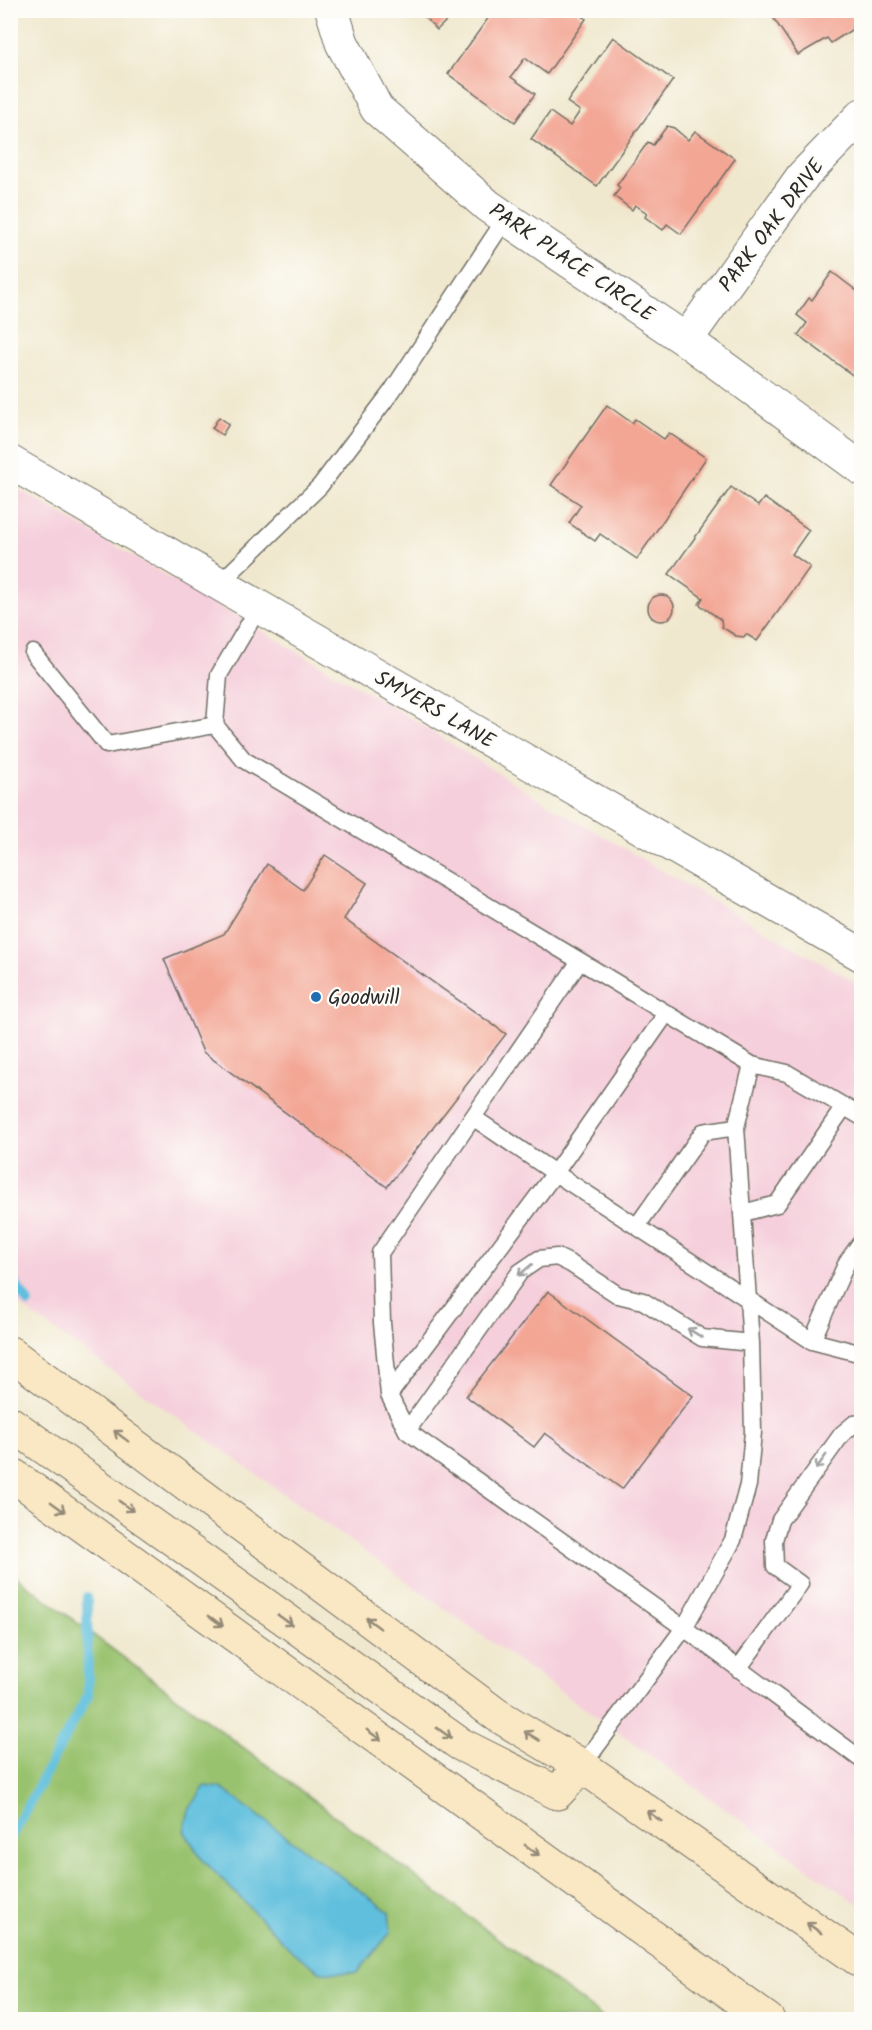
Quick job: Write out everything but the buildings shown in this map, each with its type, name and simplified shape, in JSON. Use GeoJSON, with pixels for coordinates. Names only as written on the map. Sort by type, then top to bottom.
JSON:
{"type":"FeatureCollection","features":[{"type":"Feature","properties":{"kind":"main road"},"geometry":{"type":"LineString","coordinates":[[10,1353],[497,1715],[582,1766],[861,1962]]}},
{"type":"Feature","properties":{"kind":"main road"},"geometry":{"type":"LineString","coordinates":[[10,1380],[145,1479],[219,1508]]}},
{"type":"Feature","properties":{"kind":"main road"},"geometry":{"type":"LineString","coordinates":[[10,1423],[460,1744],[557,1793],[582,1766]]}},
{"type":"Feature","properties":{"kind":"main road"},"geometry":{"type":"LineString","coordinates":[[10,1473],[768,2019]]}},
{"type":"Feature","properties":{"kind":"street","name":"PARK PLACE CIRCLE"},"geometry":{"type":"LineString","coordinates":[[332,10],[342,43],[377,109],[488,206],[686,340],[861,469]]}},
{"type":"Feature","properties":{"kind":"street","name":"PARK OAK DRIVE"},"geometry":{"type":"LineString","coordinates":[[686,340],[802,177],[861,115]]}},
{"type":"Feature","properties":{"kind":"street","name":"SMYERS LANE"},"geometry":{"type":"LineString","coordinates":[[10,462],[861,955]]}},
{"type":"Feature","properties":{"kind":"lane"},"geometry":{"type":"LineString","coordinates":[[219,584],[320,486],[392,391],[506,218]]}},
{"type":"Feature","properties":{"kind":"lane"},"geometry":{"type":"LineString","coordinates":[[259,607],[219,675],[215,724],[244,760],[752,1065],[787,1073],[861,1117]]}},
{"type":"Feature","properties":{"kind":"lane"},"geometry":{"type":"LineString","coordinates":[[33,653],[107,745],[215,724]]}},
{"type":"Feature","properties":{"kind":"lane"},"geometry":{"type":"LineString","coordinates":[[580,961],[380,1253],[382,1323],[389,1395],[407,1431],[684,1628],[861,1760]]}},
{"type":"Feature","properties":{"kind":"lane"},"geometry":{"type":"LineString","coordinates":[[389,1395],[555,1173],[666,1014]]}},
{"type":"Feature","properties":{"kind":"lane"},"geometry":{"type":"LineString","coordinates":[[582,1766],[684,1628],[733,1540],[748,1485],[753,1432],[752,1343],[736,1128],[752,1065]]}},
{"type":"Feature","properties":{"kind":"lane"},"geometry":{"type":"LineString","coordinates":[[743,1214],[777,1204],[844,1107]]}},
{"type":"Feature","properties":{"kind":"lane"},"geometry":{"type":"LineString","coordinates":[[474,1118],[812,1341],[861,1354]]}},
{"type":"Feature","properties":{"kind":"lane"},"geometry":{"type":"LineString","coordinates":[[637,1226],[703,1132],[736,1128]]}},
{"type":"Feature","properties":{"kind":"lane"},"geometry":{"type":"LineString","coordinates":[[812,1341],[847,1262],[861,1241]]}},
{"type":"Feature","properties":{"kind":"lane"},"geometry":{"type":"LineString","coordinates":[[407,1431],[520,1272],[539,1259],[557,1257],[618,1295],[643,1300],[702,1338],[752,1343]]}},
{"type":"Feature","properties":{"kind":"lane"},"geometry":{"type":"LineString","coordinates":[[738,1669],[800,1584],[776,1566],[774,1540],[780,1520],[842,1434],[854,1424],[861,1423]]}},
{"type":"Feature","properties":{"kind":"shaded area"},"geometry":{"type":"Polygon","coordinates":[[[11,485],[394,708],[551,806],[861,985],[861,1906],[11,1299],[11,485]]]}},
{"type":"Feature","properties":{"kind":"green space"},"geometry":{"type":"Polygon","coordinates":[[[11,1573],[605,2019],[11,2019],[11,1573]]]}},
{"type":"Feature","properties":{"kind":"water"},"geometry":{"type":"Polygon","coordinates":[[[205,1786],[221,1788],[389,1912],[391,1932],[357,1973],[321,1972],[294,1953],[201,1858],[184,1831],[189,1810],[205,1786]]]}},
{"type":"Feature","properties":{"kind":"waterway"},"geometry":{"type":"LineString","coordinates":[[10,1276],[28,1303]]}},
{"type":"Feature","properties":{"kind":"waterway"},"geometry":{"type":"LineString","coordinates":[[10,1838],[88,1695],[87,1597]]}},
{"type":"Feature","properties":{"kind":"place","name":"Goodwill"},"geometry":{"type":"Point","coordinates":[316,997]}}]}
